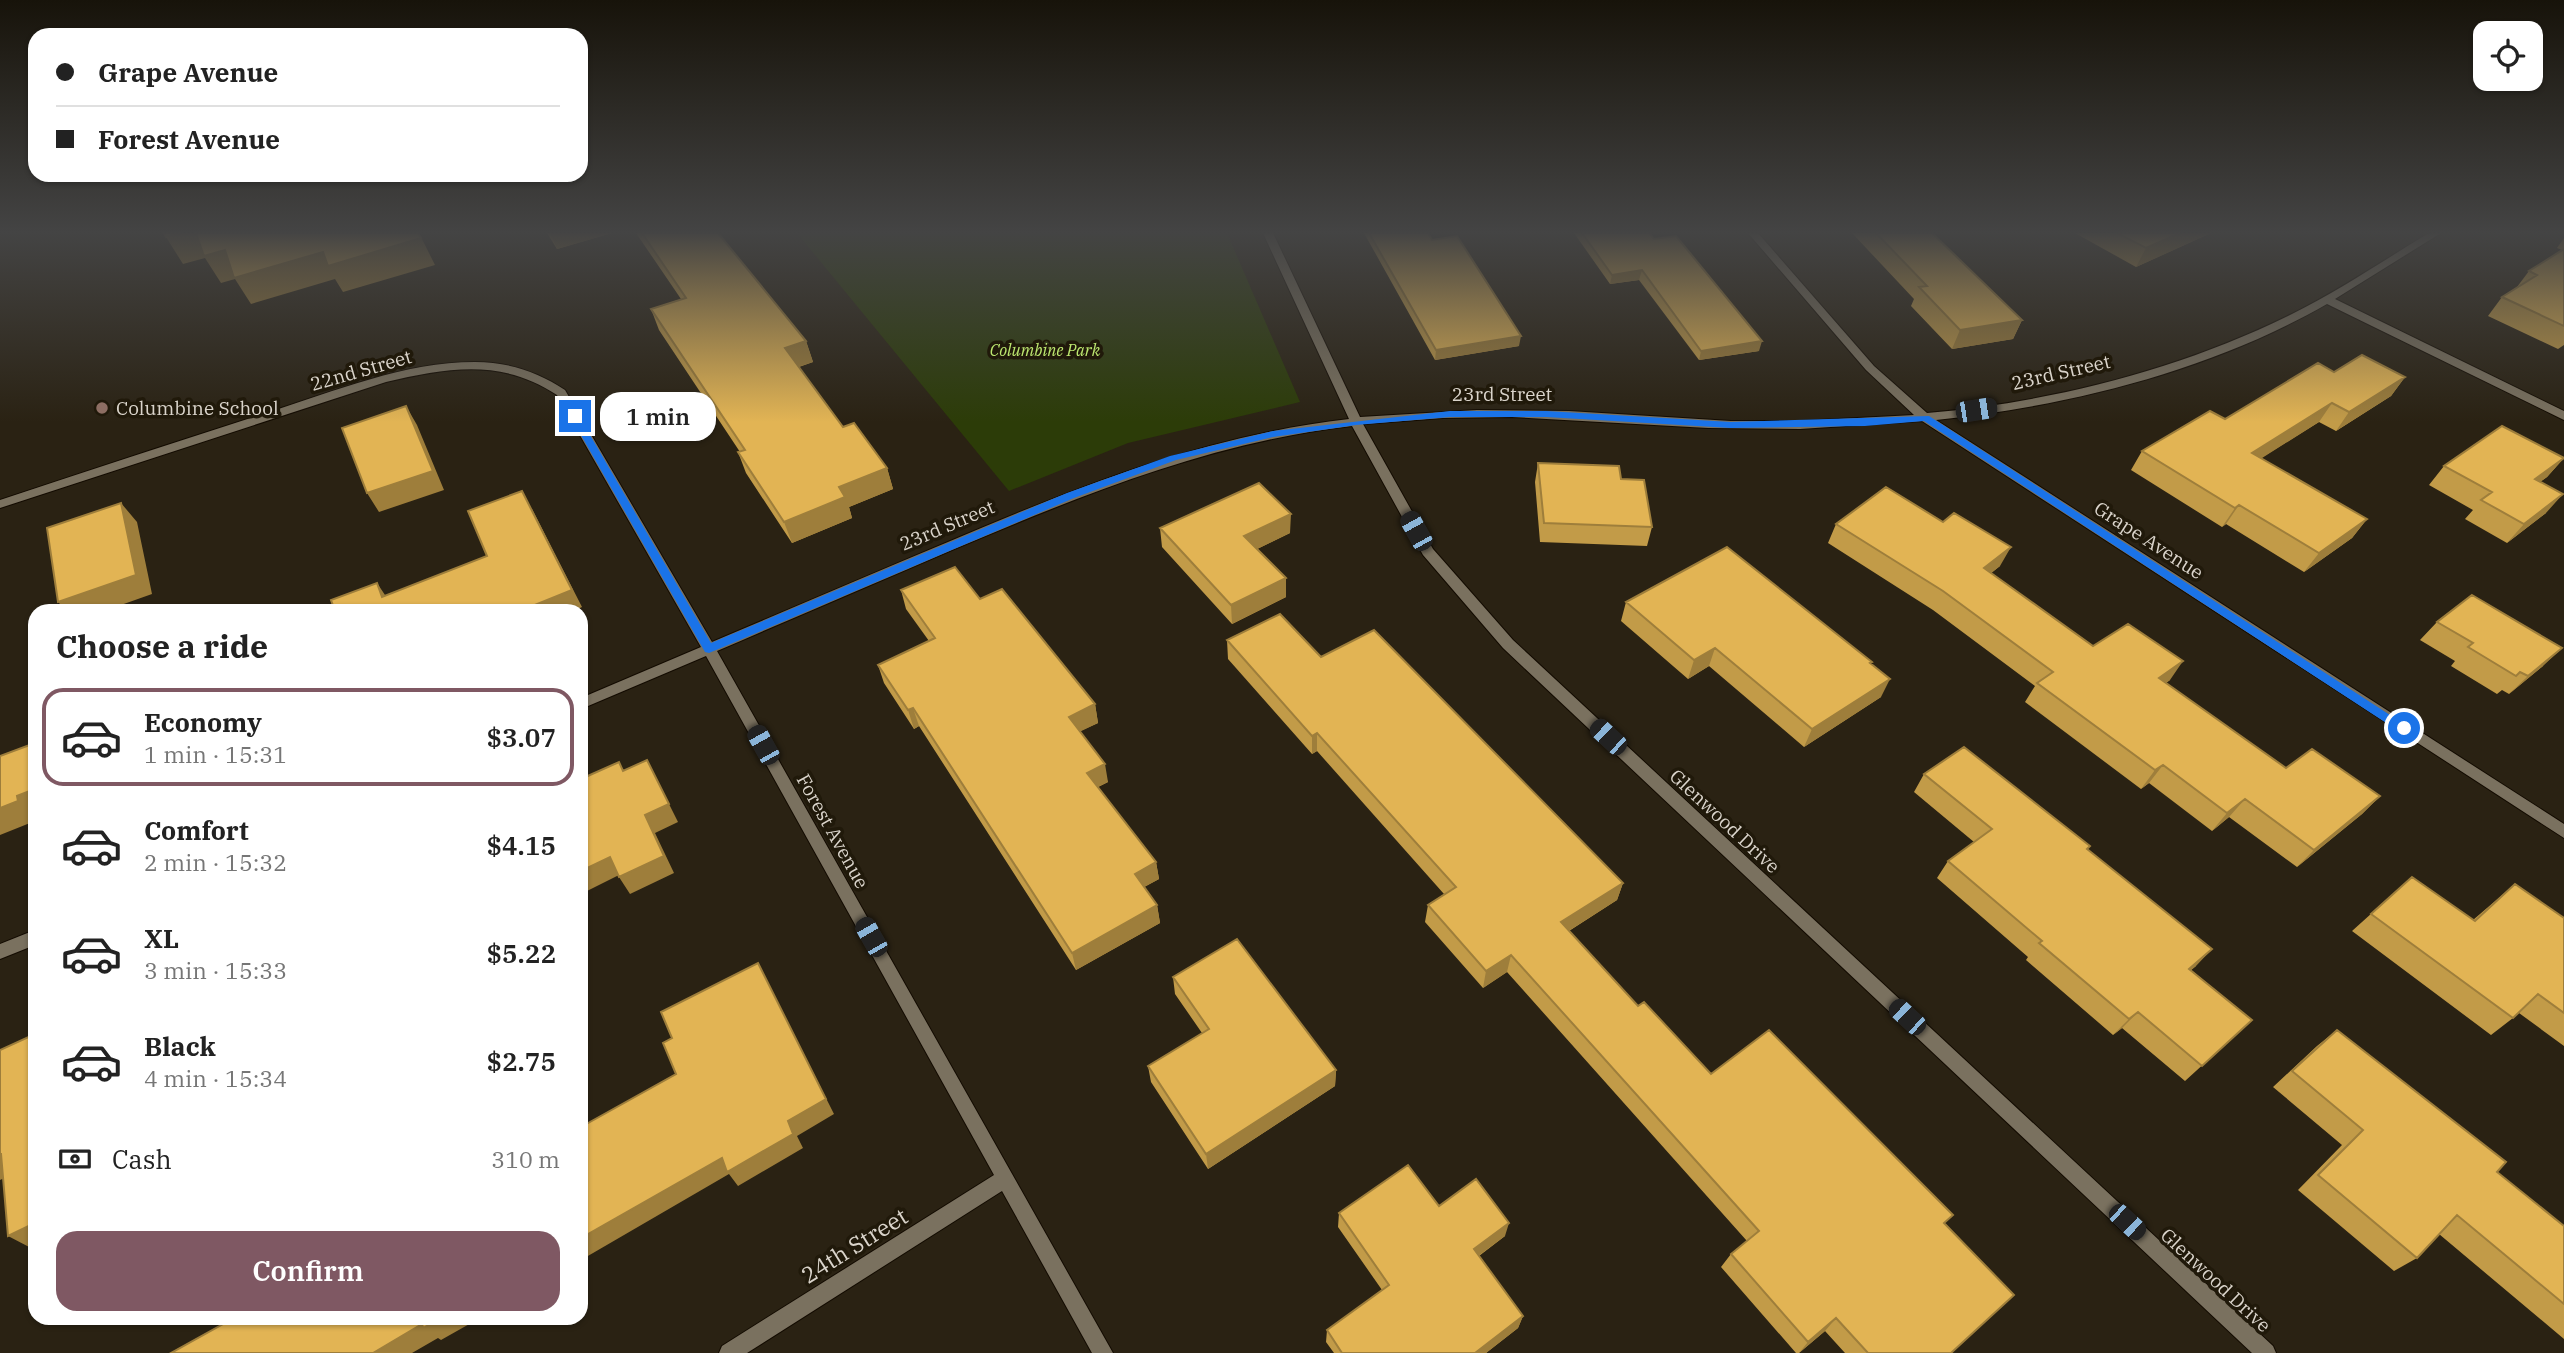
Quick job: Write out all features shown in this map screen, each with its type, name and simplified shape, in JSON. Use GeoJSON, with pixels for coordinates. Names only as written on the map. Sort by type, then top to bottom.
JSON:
{"type":"FeatureCollection","features":[{"type":"Feature","properties":{"kind":"street","name":"Glenwood Drive"},"geometry":{"type":"LineString","coordinates":[[1297,296],[1356,422],[1428,552],[1508,644],[2266,1353]]}},
{"type":"Feature","properties":{"kind":"street","name":"Grape Avenue"},"geometry":{"type":"LineString","coordinates":[[1808,296],[1870,368],[1925,418],[2564,832]]}},
{"type":"Feature","properties":{"kind":"street","name":"23rd Street"},"geometry":{"type":"LineString","coordinates":[[588,701],[1070,496],[1173,458],[1273,434],[1356,422],[1450,414],[1546,414],[1731,425],[1865,423],[1925,418],[2053,398],[2193,361],[2278,325],[2331,296]]}},
{"type":"Feature","properties":{"kind":"street"},"geometry":{"type":"LineString","coordinates":[[2326,299],[2564,416]]}},
{"type":"Feature","properties":{"kind":"street","name":"22nd Street"},"geometry":{"type":"LineString","coordinates":[[0,504],[383,379],[432,368],[495,367]]}},
{"type":"Feature","properties":{"kind":"street","name":"Forest Avenue"},"geometry":{"type":"LineString","coordinates":[[495,367],[533,376],[561,393],[709,649],[1103,1353]]}},
{"type":"Feature","properties":{"kind":"street"},"geometry":{"type":"LineString","coordinates":[[0,952],[28,940]]}},
{"type":"Feature","properties":{"kind":"street","name":"24th Street"},"geometry":{"type":"LineString","coordinates":[[729,1353],[1006,1178]]}},
{"type":"Feature","properties":{"kind":"green space","name":"Columbine Park"},"geometry":{"type":"Polygon","coordinates":[[[849,296],[1254,296],[1300,402],[1128,443],[1009,491],[849,296]]]}},
{"type":"Feature","properties":{"kind":"building"},"geometry":{"type":"Polygon","coordinates":[[[685,296],[769,296],[806,341],[785,348],[843,427],[854,423],[887,468],[839,487],[845,497],[784,522],[738,452],[745,450],[651,309],[686,298],[685,296]]]}},
{"type":"Feature","properties":{"kind":"building"},"geometry":{"type":"Polygon","coordinates":[[[1405,296],[1495,296],[1521,336],[1436,350],[1405,296]]]}},
{"type":"Feature","properties":{"kind":"building"},"geometry":{"type":"Polygon","coordinates":[[[1661,296],[1725,296],[1762,341],[1701,351],[1661,296]]]}},
{"type":"Feature","properties":{"kind":"building"},"geometry":{"type":"Polygon","coordinates":[[[1928,296],[1997,296],[2022,320],[1960,330],[1928,296]]]}},
{"type":"Feature","properties":{"kind":"building"},"geometry":{"type":"Polygon","coordinates":[[[2564,296],[2564,326],[2502,297],[2564,296]]]}},
{"type":"Feature","properties":{"kind":"building"},"geometry":{"type":"Polygon","coordinates":[[[2362,355],[2405,377],[2349,412],[2332,403],[2252,453],[2367,519],[2319,553],[2239,505],[2235,508],[2142,451],[2210,411],[2225,419],[2318,363],[2334,372],[2362,355]]]}},
{"type":"Feature","properties":{"kind":"building"},"geometry":{"type":"Polygon","coordinates":[[[406,406],[433,471],[367,493],[342,428],[406,406]]]}},
{"type":"Feature","properties":{"kind":"building"},"geometry":{"type":"Polygon","coordinates":[[[2502,426],[2564,458],[2535,479],[2563,494],[2524,524],[2481,500],[2492,492],[2444,466],[2502,426]]]}},
{"type":"Feature","properties":{"kind":"building"},"geometry":{"type":"Polygon","coordinates":[[[1538,463],[1619,466],[1621,479],[1644,480],[1652,527],[1544,523],[1538,463]]]}},
{"type":"Feature","properties":{"kind":"building"},"geometry":{"type":"Polygon","coordinates":[[[1259,483],[1291,514],[1244,536],[1286,578],[1231,605],[1160,528],[1259,483]]]}},
{"type":"Feature","properties":{"kind":"building"},"geometry":{"type":"Polygon","coordinates":[[[1886,487],[1943,522],[1954,513],[2011,547],[1984,568],[2093,646],[2128,624],[2183,661],[2159,678],[2286,768],[2312,749],[2380,796],[2314,850],[2245,799],[2227,813],[2163,765],[2155,770],[2037,683],[2053,672],[1943,591],[1836,524],[1886,487]]]}},
{"type":"Feature","properties":{"kind":"building"},"geometry":{"type":"Polygon","coordinates":[[[522,491],[572,590],[537,604],[332,604],[331,600],[377,583],[382,597],[487,556],[468,511],[522,491]]]}},
{"type":"Feature","properties":{"kind":"building"},"geometry":{"type":"Polygon","coordinates":[[[121,503],[136,575],[58,602],[47,528],[121,503]]]}},
{"type":"Feature","properties":{"kind":"building"},"geometry":{"type":"Polygon","coordinates":[[[1727,547],[1890,679],[1812,729],[1715,648],[1694,660],[1626,602],[1727,547]]]}},
{"type":"Feature","properties":{"kind":"building"},"geometry":{"type":"Polygon","coordinates":[[[955,567],[980,599],[1002,589],[1095,704],[1069,717],[1105,764],[1087,773],[1156,862],[1135,874],[1157,905],[1072,953],[913,708],[908,710],[878,665],[935,638],[901,590],[955,567]]]}},
{"type":"Feature","properties":{"kind":"building"},"geometry":{"type":"Polygon","coordinates":[[[2472,595],[2562,648],[2528,676],[2520,672],[2516,676],[2468,647],[2473,643],[2437,622],[2472,595]]]}},
{"type":"Feature","properties":{"kind":"building"},"geometry":{"type":"Polygon","coordinates":[[[1280,614],[1321,657],[1374,630],[1623,883],[1561,922],[1638,1006],[1644,1002],[1711,1074],[1769,1030],[1953,1215],[1944,1223],[2014,1295],[1951,1353],[1868,1353],[1836,1318],[1808,1342],[1731,1254],[1759,1231],[1511,955],[1486,971],[1428,905],[1456,887],[1317,733],[1312,736],[1227,640],[1280,614]]]}},
{"type":"Feature","properties":{"kind":"building"},"geometry":{"type":"Polygon","coordinates":[[[28,746],[28,792],[17,796],[18,801],[0,808],[0,756],[28,746]]]}},
{"type":"Feature","properties":{"kind":"building"},"geometry":{"type":"Polygon","coordinates":[[[1964,747],[2090,846],[2087,849],[2212,949],[2189,969],[2252,1020],[2202,1066],[2138,1012],[2129,1019],[1948,861],[1992,829],[1924,774],[1964,747]]]}},
{"type":"Feature","properties":{"kind":"building"},"geometry":{"type":"Polygon","coordinates":[[[647,760],[669,804],[645,815],[664,856],[619,877],[610,857],[588,868],[588,776],[619,762],[623,771],[647,760]]]}},
{"type":"Feature","properties":{"kind":"building"},"geometry":{"type":"Polygon","coordinates":[[[2412,877],[2475,921],[2515,884],[2564,918],[2564,1013],[2538,994],[2513,1018],[2371,914],[2412,877]]]}},
{"type":"Feature","properties":{"kind":"building"},"geometry":{"type":"Polygon","coordinates":[[[1237,939],[1336,1070],[1206,1154],[1148,1066],[1209,1029],[1173,977],[1237,939]]]}},
{"type":"Feature","properties":{"kind":"building"},"geometry":{"type":"Polygon","coordinates":[[[758,963],[826,1099],[788,1121],[793,1134],[727,1172],[722,1158],[588,1234],[588,1123],[676,1074],[663,1043],[672,1038],[661,1012],[758,963]]]}},
{"type":"Feature","properties":{"kind":"building"},"geometry":{"type":"Polygon","coordinates":[[[2337,1030],[2506,1162],[2497,1172],[2564,1226],[2564,1304],[2457,1215],[2417,1258],[2318,1175],[2363,1130],[2292,1071],[2337,1030]]]}},
{"type":"Feature","properties":{"kind":"building"},"geometry":{"type":"Polygon","coordinates":[[[28,1037],[28,1226],[8,1236],[0,1154],[0,1050],[28,1037]]]}},
{"type":"Feature","properties":{"kind":"building"},"geometry":{"type":"Polygon","coordinates":[[[1408,1165],[1439,1206],[1476,1179],[1509,1223],[1474,1249],[1523,1316],[1475,1353],[1342,1353],[1327,1330],[1389,1285],[1339,1213],[1408,1165]]]}},
{"type":"Feature","properties":{"kind":"building"},"geometry":{"type":"Polygon","coordinates":[[[221,1325],[420,1325],[373,1353],[171,1353],[221,1325]]]}},
{"type":"Feature","properties":{"kind":"place","name":"Columbine School"},"geometry":{"type":"Point","coordinates":[102,408]}},
{"type":"Feature","properties":{"kind":"route"},"geometry":{"type":"LineString","coordinates":[[575,416],[709,649],[1070,496],[1173,458],[1273,434],[1356,422],[1450,414],[1546,414],[1731,425],[1865,423],[1925,418],[2404,728]]}}]}
